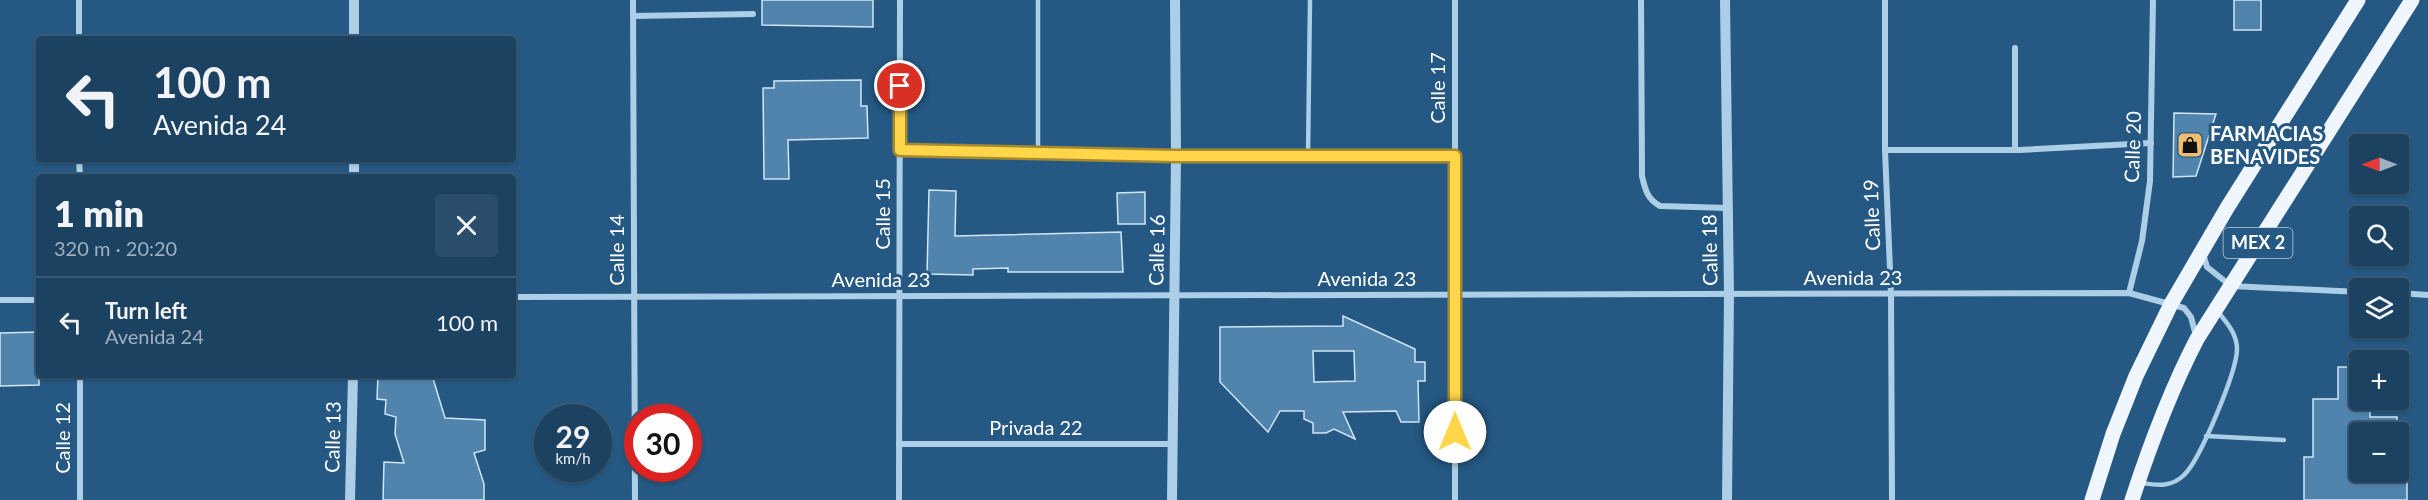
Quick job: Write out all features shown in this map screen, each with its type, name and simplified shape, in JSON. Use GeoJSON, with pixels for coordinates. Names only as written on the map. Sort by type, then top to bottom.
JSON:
{"type":"FeatureCollection","features":[{"type":"Feature","properties":{"kind":"main road","name":"MEX 2"},"geometry":{"type":"LineString","coordinates":[[2092,500],[2113,434],[2136,376],[2171,304],[2358,0]]}},
{"type":"Feature","properties":{"kind":"main road","name":"MEX 2"},"geometry":{"type":"LineString","coordinates":[[2132,500],[2180,372],[2197,339],[2412,0]]}},
{"type":"Feature","properties":{"kind":"street"},"geometry":{"type":"LineString","coordinates":[[79,0],[79,36]]}},
{"type":"Feature","properties":{"kind":"street"},"geometry":{"type":"LineString","coordinates":[[354,0],[354,36]]}},
{"type":"Feature","properties":{"kind":"street","name":"Calle 14"},"geometry":{"type":"LineString","coordinates":[[633,0],[634,500]]}},
{"type":"Feature","properties":{"kind":"street","name":"Calle 15"},"geometry":{"type":"LineString","coordinates":[[899,500],[900,0]]}},
{"type":"Feature","properties":{"kind":"street","name":"Calle 16"},"geometry":{"type":"LineString","coordinates":[[1172,500],[1176,156],[1175,0]]}},
{"type":"Feature","properties":{"kind":"street","name":"Calle 17"},"geometry":{"type":"LineString","coordinates":[[1455,0],[1455,500]]}},
{"type":"Feature","properties":{"kind":"street"},"geometry":{"type":"LineString","coordinates":[[1641,0],[1641,176],[1646,192],[1653,202],[1660,206],[1728,208]]}},
{"type":"Feature","properties":{"kind":"street","name":"Calle 18"},"geometry":{"type":"LineString","coordinates":[[1725,0],[1729,294],[1727,500]]}},
{"type":"Feature","properties":{"kind":"street","name":"Calle 19"},"geometry":{"type":"LineString","coordinates":[[1885,0],[1885,150],[1891,294],[1892,500]]}},
{"type":"Feature","properties":{"kind":"street","name":"Calle 20"},"geometry":{"type":"LineString","coordinates":[[2129,293],[2142,241],[2150,181],[2152,0]]}},
{"type":"Feature","properties":{"kind":"street"},"geometry":{"type":"LineString","coordinates":[[633,16],[753,14]]}},
{"type":"Feature","properties":{"kind":"street"},"geometry":{"type":"LineString","coordinates":[[2015,48],[2015,150]]}},
{"type":"Feature","properties":{"kind":"street"},"geometry":{"type":"LineString","coordinates":[[1885,150],[2015,150],[2151,143]]}},
{"type":"Feature","properties":{"kind":"street"},"geometry":{"type":"LineString","coordinates":[[900,150],[1176,156],[1455,156]]}},
{"type":"Feature","properties":{"kind":"street"},"geometry":{"type":"LineString","coordinates":[[2202,251],[2207,267],[2231,286],[2349,291]]}},
{"type":"Feature","properties":{"kind":"street","name":"Avenida 23"},"geometry":{"type":"LineString","coordinates":[[516,297],[2129,293],[2184,308],[2191,317],[2197,339]]}},
{"type":"Feature","properties":{"kind":"street"},"geometry":{"type":"LineString","coordinates":[[2409,294],[2428,295]]}},
{"type":"Feature","properties":{"kind":"street"},"geometry":{"type":"LineString","coordinates":[[0,300],[36,300]]}},
{"type":"Feature","properties":{"kind":"street","name":"Calle 12"},"geometry":{"type":"LineString","coordinates":[[80,378],[80,500]]}},
{"type":"Feature","properties":{"kind":"street","name":"Calle 13"},"geometry":{"type":"LineString","coordinates":[[350,500],[353,378]]}},
{"type":"Feature","properties":{"kind":"street","name":"Privada 22"},"geometry":{"type":"LineString","coordinates":[[899,444],[1172,444]]}},
{"type":"Feature","properties":{"kind":"lane"},"geometry":{"type":"LineString","coordinates":[[1038,0],[1038,153]]}},
{"type":"Feature","properties":{"kind":"lane"},"geometry":{"type":"LineString","coordinates":[[1308,156],[1310,0]]}},
{"type":"Feature","properties":{"kind":"lane"},"geometry":{"type":"LineString","coordinates":[[2138,483],[2165,486],[2183,476],[2201,448],[2234,367],[2237,348],[2231,328],[2216,310]]}},
{"type":"Feature","properties":{"kind":"lane"},"geometry":{"type":"LineString","coordinates":[[2206,436],[2284,440]]}},
{"type":"Feature","properties":{"kind":"building"},"geometry":{"type":"Polygon","coordinates":[[[762,0],[873,0],[873,27],[762,25],[762,0]]]}},
{"type":"Feature","properties":{"kind":"building"},"geometry":{"type":"Polygon","coordinates":[[[2234,0],[2261,0],[2261,30],[2234,30],[2234,0]]]}},
{"type":"Feature","properties":{"kind":"building"},"geometry":{"type":"Polygon","coordinates":[[[861,80],[861,106],[867,106],[868,138],[788,140],[789,179],[764,179],[763,88],[774,88],[774,81],[861,80]]]}},
{"type":"Feature","properties":{"kind":"building","name":"FARMACIAS BENAVIDES"},"geometry":{"type":"Polygon","coordinates":[[[2174,113],[2216,114],[2196,176],[2173,177],[2174,113]]]}},
{"type":"Feature","properties":{"kind":"building"},"geometry":{"type":"Polygon","coordinates":[[[929,190],[956,191],[955,236],[1121,232],[1123,272],[1008,272],[1008,268],[973,269],[973,275],[927,274],[929,190]]]}},
{"type":"Feature","properties":{"kind":"building"},"geometry":{"type":"Polygon","coordinates":[[[1145,192],[1145,224],[1118,224],[1117,193],[1145,192]]]}},
{"type":"Feature","properties":{"kind":"building"},"geometry":{"type":"Polygon","coordinates":[[[1343,316],[1415,349],[1415,362],[1425,362],[1425,381],[1418,381],[1419,422],[1401,422],[1396,411],[1343,412],[1355,439],[1334,429],[1326,433],[1313,433],[1313,423],[1304,419],[1304,411],[1280,411],[1268,432],[1220,382],[1220,327],[1343,326],[1343,316]],[[1313,351],[1314,382],[1355,381],[1354,351],[1313,351]]]}},
{"type":"Feature","properties":{"kind":"building"},"geometry":{"type":"Polygon","coordinates":[[[36,332],[36,378],[39,378],[39,385],[0,386],[0,333],[36,332]]]}},
{"type":"Feature","properties":{"kind":"building"},"geometry":{"type":"Polygon","coordinates":[[[2338,367],[2349,367],[2349,410],[2370,410],[2370,417],[2397,417],[2397,422],[2349,422],[2349,482],[2407,482],[2407,500],[2304,500],[2304,457],[2313,457],[2313,399],[2338,399],[2338,367]]]}},
{"type":"Feature","properties":{"kind":"building"},"geometry":{"type":"Polygon","coordinates":[[[378,378],[433,378],[445,418],[485,420],[485,450],[474,453],[484,484],[484,500],[383,500],[384,462],[404,463],[395,434],[396,417],[385,414],[386,400],[377,399],[378,378]]]}},
{"type":"Feature","properties":{"kind":"place","name":"FARMACIAS BENAVIDES"},"geometry":{"type":"Point","coordinates":[2190,145]}},
{"type":"Feature","properties":{"kind":"route"},"geometry":{"type":"LineString","coordinates":[[900,86],[900,150],[1176,156],[1455,156],[1455,432]]}}]}
